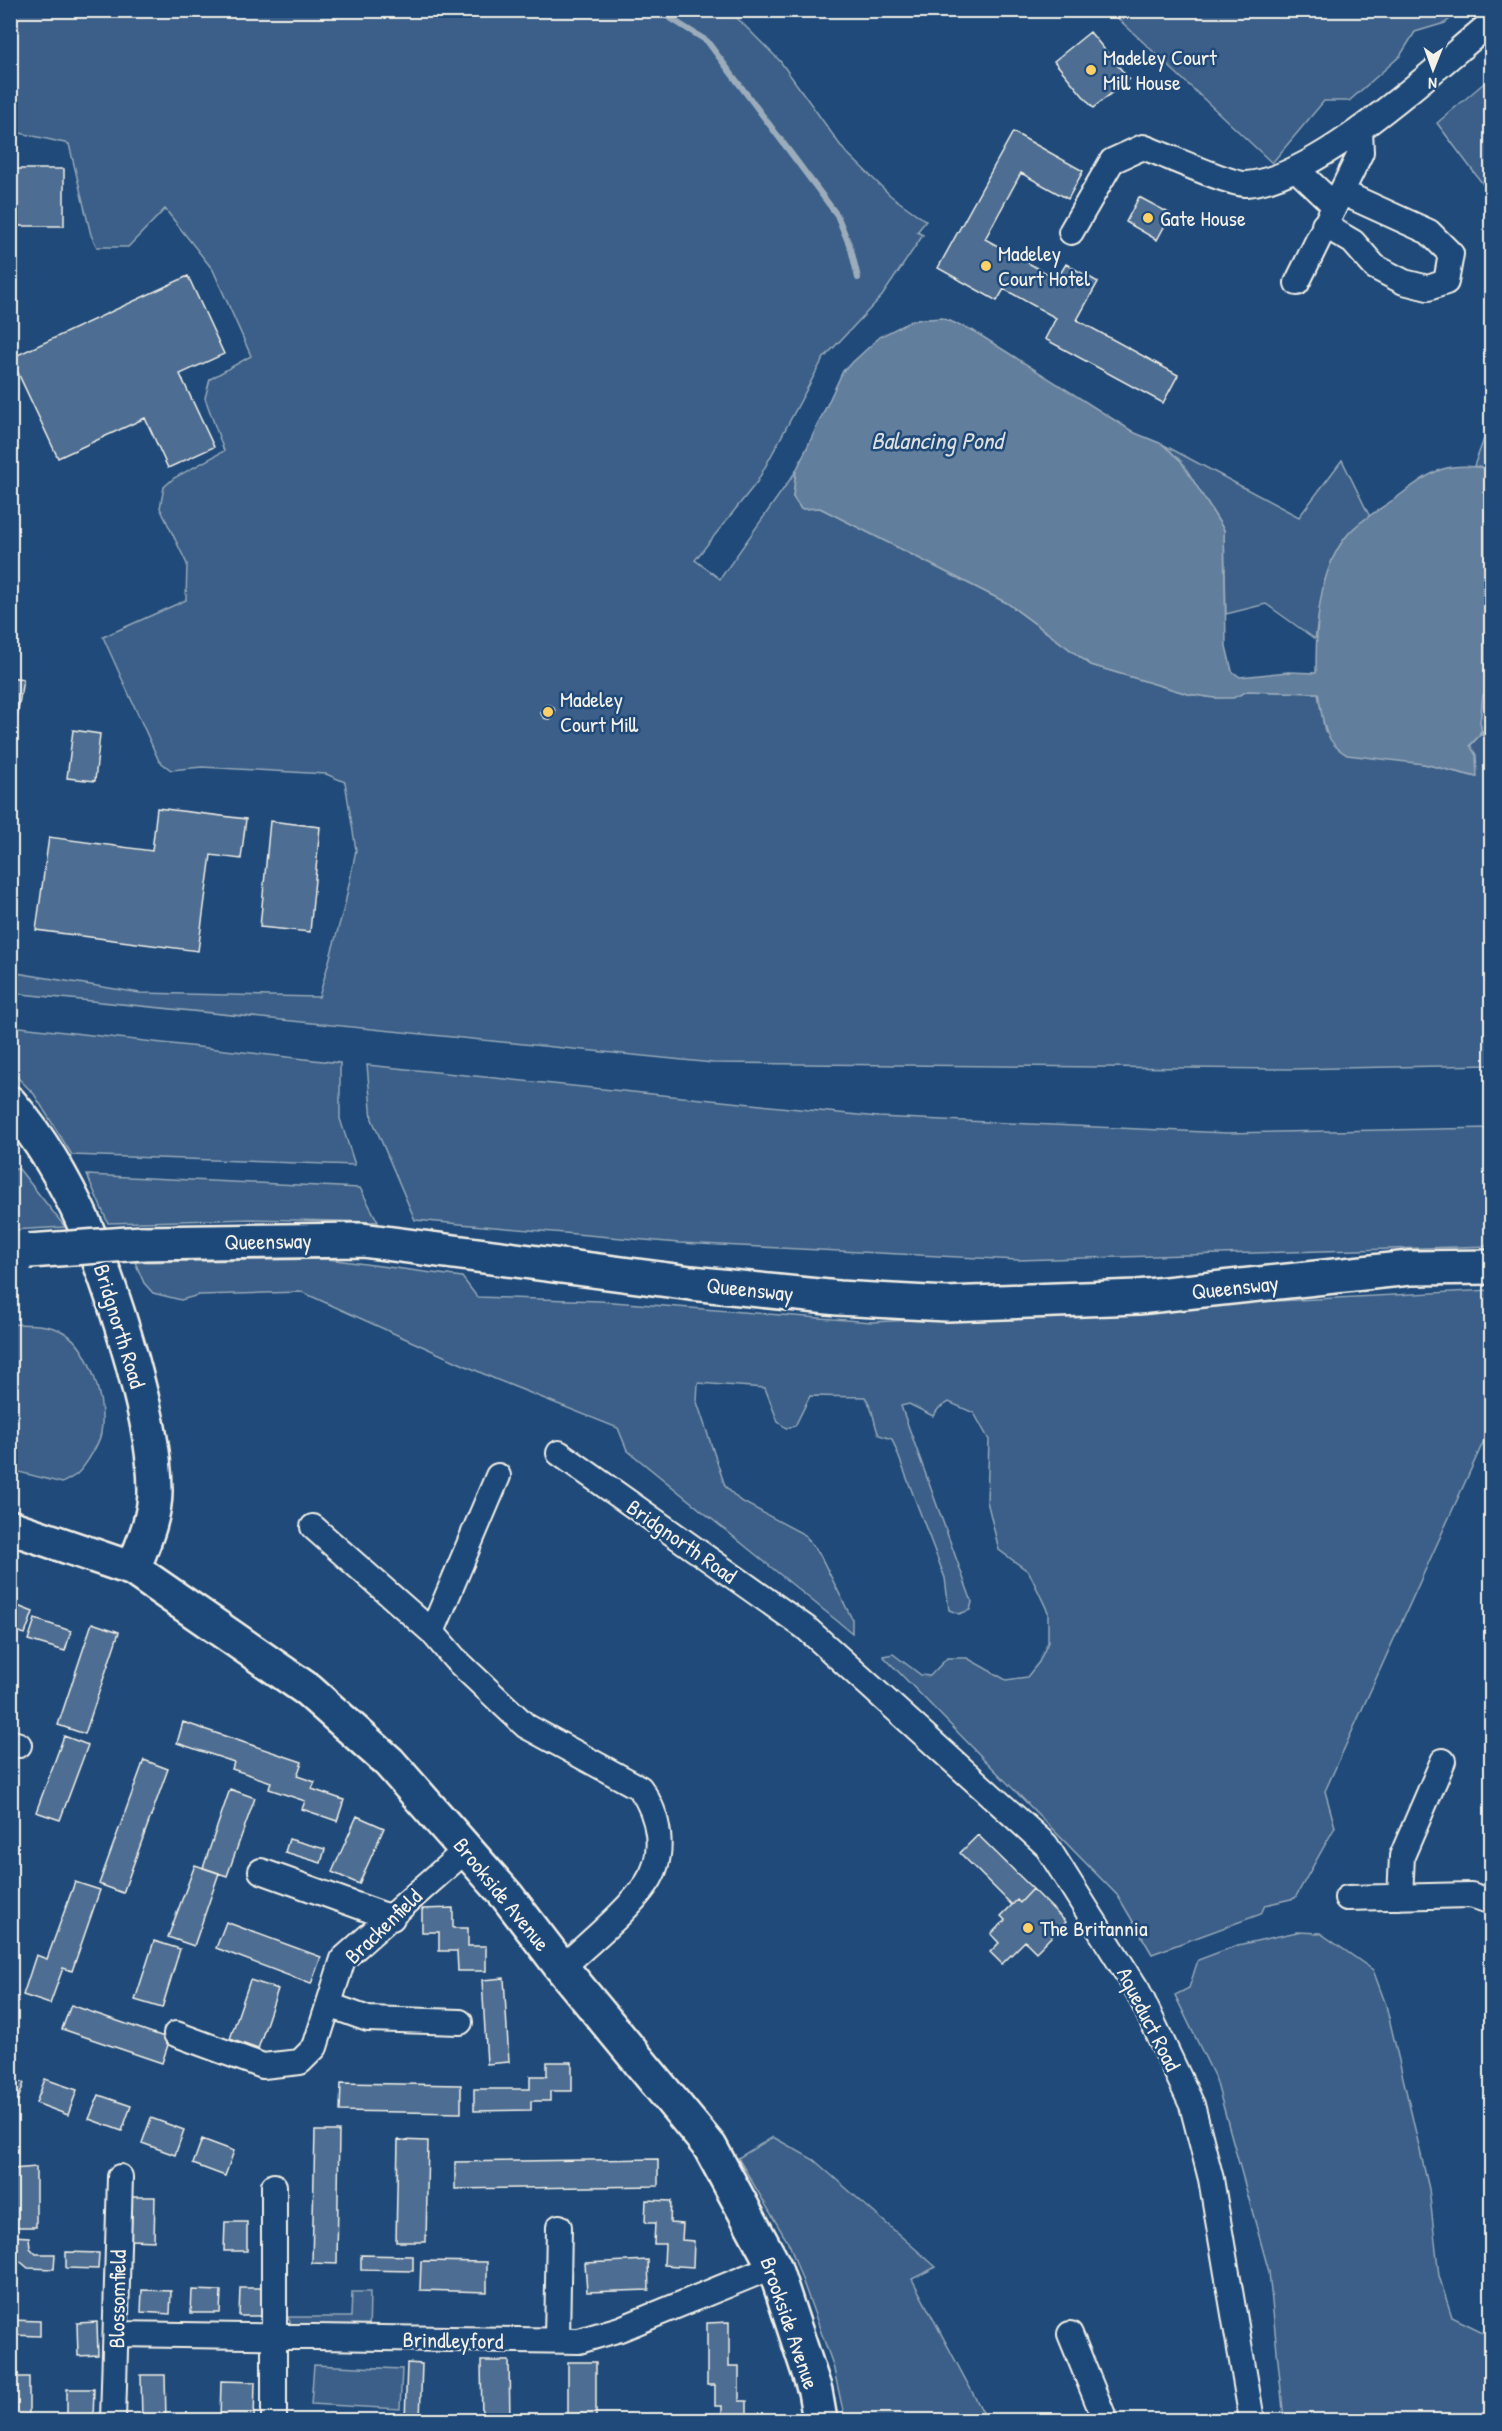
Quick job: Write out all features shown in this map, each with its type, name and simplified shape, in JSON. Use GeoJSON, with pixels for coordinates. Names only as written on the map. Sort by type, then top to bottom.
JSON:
{"type":"FeatureCollection","features":[{"type":"Feature","properties":{"kind":"street"},"geometry":{"type":"LineString","coordinates":[[1071,232],[1112,161],[1143,147],[1245,184],[1296,169],[1360,129],[1491,22]]}},
{"type":"Feature","properties":{"kind":"street"},"geometry":{"type":"LineString","coordinates":[[1297,283],[1361,152],[1360,129]]}},
{"type":"Feature","properties":{"kind":"street"},"geometry":{"type":"LineString","coordinates":[[1296,169],[1333,207]]}},
{"type":"Feature","properties":{"kind":"street","name":"Bridgnorth Road"},"geometry":{"type":"LineString","coordinates":[[10,1103],[46,1150],[80,1214],[106,1275],[134,1370],[148,1437],[155,1490],[149,1528],[133,1569]]}},
{"type":"Feature","properties":{"kind":"street","name":"Queensway"},"geometry":{"type":"LineString","coordinates":[[20,1251],[142,1243],[362,1240],[690,1283],[838,1298],[945,1304],[1138,1298],[1410,1268],[1491,1267]]}},
{"type":"Feature","properties":{"kind":"street","name":"Bridgnorth Road"},"geometry":{"type":"LineString","coordinates":[[559,1453],[806,1628]]}},
{"type":"Feature","properties":{"kind":"street"},"geometry":{"type":"LineString","coordinates":[[432,1632],[498,1476]]}},
{"type":"Feature","properties":{"kind":"street","name":"Brookside Avenue"},"geometry":{"type":"LineString","coordinates":[[10,1527],[133,1569],[308,1690],[389,1762],[467,1849],[710,2147],[774,2266],[815,2391],[820,2421]]}},
{"type":"Feature","properties":{"kind":"street"},"geometry":{"type":"LineString","coordinates":[[313,1527],[432,1632],[454,1658],[526,1726],[640,1788],[654,1811],[658,1826],[657,1853],[648,1883],[562,1968]]}},
{"type":"Feature","properties":{"kind":"street","name":"Aqueduct Road"},"geometry":{"type":"LineString","coordinates":[[806,1628],[1046,1845],[1138,1991],[1195,2115],[1211,2179],[1252,2421]]}},
{"type":"Feature","properties":{"kind":"street"},"geometry":{"type":"LineString","coordinates":[[1400,1897],[1402,1856],[1443,1761]]}},
{"type":"Feature","properties":{"kind":"street","name":"Brackenfield"},"geometry":{"type":"LineString","coordinates":[[176,2034],[263,2066],[300,2062],[315,2047],[343,1959],[467,1849]]}},
{"type":"Feature","properties":{"kind":"street"},"geometry":{"type":"LineString","coordinates":[[261,1871],[392,1917]]}},
{"type":"Feature","properties":{"kind":"street"},"geometry":{"type":"LineString","coordinates":[[1347,1898],[1471,1895],[1491,1902]]}},
{"type":"Feature","properties":{"kind":"street"},"geometry":{"type":"LineString","coordinates":[[328,2005],[368,2019],[460,2022]]}},
{"type":"Feature","properties":{"kind":"street","name":"Blossomfield"},"geometry":{"type":"LineString","coordinates":[[113,2421],[120,2177]]}},
{"type":"Feature","properties":{"kind":"street"},"geometry":{"type":"LineString","coordinates":[[274,2186],[274,2421]]}},
{"type":"Feature","properties":{"kind":"street"},"geometry":{"type":"LineString","coordinates":[[557,2340],[559,2227]]}},
{"type":"Feature","properties":{"kind":"street","name":"Brindleyford"},"geometry":{"type":"LineString","coordinates":[[117,2334],[522,2342],[579,2341],[620,2329],[774,2266]]}},
{"type":"Feature","properties":{"kind":"street"},"geometry":{"type":"LineString","coordinates":[[1070,2334],[1105,2421]]}},
{"type":"Feature","properties":{"kind":"shaded area"},"geometry":{"type":"Polygon","coordinates":[[[11,11],[730,11],[780,61],[843,149],[891,196],[926,221],[917,232],[923,235],[882,296],[823,359],[757,482],[695,560],[720,579],[796,471],[793,497],[801,509],[820,508],[1007,603],[1091,665],[1188,694],[1215,698],[1233,697],[1247,691],[1318,693],[1325,732],[1424,764],[1476,777],[1470,746],[1482,733],[1480,722],[1483,695],[1491,688],[1491,1065],[1291,1069],[713,1063],[11,993],[10,972],[140,993],[319,997],[345,904],[356,850],[345,782],[326,774],[202,767],[171,770],[159,761],[103,637],[186,600],[187,564],[160,508],[164,487],[174,478],[224,451],[205,398],[210,379],[251,356],[213,270],[165,209],[128,247],[97,247],[91,235],[69,144],[20,133],[11,136],[11,11]]]}},
{"type":"Feature","properties":{"kind":"shaded area"},"geometry":{"type":"Polygon","coordinates":[[[1110,11],[1459,11],[1445,23],[1415,32],[1400,56],[1349,101],[1324,101],[1272,163],[1110,11]]]}},
{"type":"Feature","properties":{"kind":"shaded area"},"geometry":{"type":"Polygon","coordinates":[[[1491,77],[1491,195],[1437,123],[1491,77]]]}},
{"type":"Feature","properties":{"kind":"shaded area"},"geometry":{"type":"Polygon","coordinates":[[[1491,420],[1491,469],[1474,466],[1491,420]]]}},
{"type":"Feature","properties":{"kind":"shaded area"},"geometry":{"type":"Polygon","coordinates":[[[1162,444],[1299,517],[1342,460],[1370,517],[1342,542],[1330,567],[1315,639],[1266,604],[1226,614],[1224,530],[1181,461],[1162,444]]]}},
{"type":"Feature","properties":{"kind":"shaded area"},"geometry":{"type":"Polygon","coordinates":[[[11,1026],[340,1063],[340,1119],[355,1165],[72,1155],[34,1094],[11,1071],[11,1026]]]}},
{"type":"Feature","properties":{"kind":"shaded area"},"geometry":{"type":"Polygon","coordinates":[[[367,1065],[878,1117],[1226,1133],[1491,1128],[1491,1246],[1018,1260],[679,1243],[415,1220],[372,1119],[367,1065]]]}},
{"type":"Feature","properties":{"kind":"shaded area"},"geometry":{"type":"Polygon","coordinates":[[[11,1169],[19,1169],[65,1227],[11,1230],[11,1169]]]}},
{"type":"Feature","properties":{"kind":"shaded area"},"geometry":{"type":"Polygon","coordinates":[[[87,1175],[360,1188],[378,1222],[251,1219],[108,1223],[87,1175]]]}},
{"type":"Feature","properties":{"kind":"shaded area"},"geometry":{"type":"Polygon","coordinates":[[[328,1259],[462,1277],[477,1297],[600,1301],[872,1322],[1491,1290],[1491,1425],[1325,1791],[1335,1827],[1295,1898],[1265,1905],[1261,1914],[1152,1954],[1118,1896],[883,1656],[893,1654],[921,1675],[930,1676],[947,1658],[967,1658],[1006,1680],[1027,1677],[1039,1662],[1048,1642],[1048,1612],[1029,1572],[999,1550],[987,1501],[989,1440],[974,1413],[949,1402],[939,1408],[933,1416],[909,1404],[901,1406],[972,1602],[970,1610],[959,1614],[949,1610],[945,1578],[892,1439],[879,1435],[865,1397],[810,1396],[795,1426],[786,1428],[778,1422],[765,1388],[698,1383],[697,1402],[725,1486],[739,1500],[805,1535],[820,1555],[852,1619],[852,1633],[627,1450],[618,1428],[495,1379],[302,1292],[199,1295],[181,1300],[153,1293],[144,1283],[135,1262],[328,1259]]]}},
{"type":"Feature","properties":{"kind":"shaded area"},"geometry":{"type":"Polygon","coordinates":[[[11,1324],[46,1326],[65,1333],[82,1351],[95,1378],[101,1407],[100,1438],[81,1469],[75,1476],[62,1483],[11,1470],[11,1324]]]}},
{"type":"Feature","properties":{"kind":"shaded area"},"geometry":{"type":"Polygon","coordinates":[[[1297,1932],[1320,1933],[1373,1970],[1386,2005],[1429,2189],[1439,2276],[1452,2317],[1491,2336],[1491,2420],[1284,2420],[1269,2272],[1216,2080],[1175,1995],[1189,1988],[1198,1960],[1238,1945],[1297,1932]]]}},
{"type":"Feature","properties":{"kind":"shaded area"},"geometry":{"type":"Polygon","coordinates":[[[773,2137],[814,2160],[936,2267],[912,2279],[987,2420],[845,2420],[833,2365],[790,2246],[738,2158],[773,2137]]]}},
{"type":"Feature","properties":{"kind":"shaded area"},"geometry":{"type":"Polygon","coordinates":[[[352,2292],[370,2292],[369,2338],[296,2337],[288,2317],[351,2317],[352,2292]]]}},
{"type":"Feature","properties":{"kind":"shaded area"},"geometry":{"type":"Polygon","coordinates":[[[314,2365],[402,2369],[400,2409],[311,2404],[314,2365]]]}},
{"type":"Feature","properties":{"kind":"water","name":"Balancing Pond"},"geometry":{"type":"Polygon","coordinates":[[[942,318],[972,330],[1135,433],[1162,444],[1181,461],[1224,530],[1226,646],[1232,671],[1240,677],[1288,672],[1316,673],[1318,619],[1324,582],[1338,548],[1349,533],[1366,518],[1433,473],[1442,469],[1463,466],[1491,469],[1492,688],[1483,695],[1480,722],[1482,733],[1470,745],[1476,755],[1477,777],[1424,764],[1347,755],[1328,736],[1318,693],[1248,691],[1233,698],[1215,698],[1188,694],[1091,665],[1007,603],[820,508],[801,509],[793,497],[796,471],[843,371],[881,336],[913,320],[942,318]]]}},
{"type":"Feature","properties":{"kind":"building","name":"Madeley Court Mill House"},"geometry":{"type":"Polygon","coordinates":[[[1090,32],[1129,79],[1093,108],[1054,61],[1090,32]]]}},
{"type":"Feature","properties":{"kind":"building","name":"Madeley Court Hotel"},"geometry":{"type":"Polygon","coordinates":[[[1013,132],[1083,171],[1068,199],[1021,173],[985,239],[1057,279],[1066,264],[1098,282],[1077,320],[1178,375],[1163,403],[1045,339],[1056,318],[1004,289],[997,301],[938,268],[1013,132]]]}},
{"type":"Feature","properties":{"kind":"building"},"geometry":{"type":"Polygon","coordinates":[[[10,169],[64,169],[64,226],[10,226],[10,169]]]}},
{"type":"Feature","properties":{"kind":"building","name":"Gate House"},"geometry":{"type":"Polygon","coordinates":[[[1139,197],[1171,214],[1157,240],[1126,222],[1139,197]]]}},
{"type":"Feature","properties":{"kind":"building"},"geometry":{"type":"Polygon","coordinates":[[[188,276],[224,354],[180,374],[214,447],[168,468],[145,418],[58,458],[11,358],[188,276]]]}},
{"type":"Feature","properties":{"kind":"building"},"geometry":{"type":"Polygon","coordinates":[[[10,677],[23,679],[10,763],[10,677]]]}},
{"type":"Feature","properties":{"kind":"building","name":"Madeley Court Mill"},"geometry":{"type":"Polygon","coordinates":[[[545,705],[551,705],[555,712],[551,719],[545,719],[541,715],[541,709],[545,705]]]}},
{"type":"Feature","properties":{"kind":"building"},"geometry":{"type":"Polygon","coordinates":[[[73,730],[100,734],[95,781],[67,778],[73,730]]]}},
{"type":"Feature","properties":{"kind":"building"},"geometry":{"type":"Polygon","coordinates":[[[157,808],[246,819],[241,859],[211,855],[198,951],[36,930],[49,837],[152,851],[157,808]]]}},
{"type":"Feature","properties":{"kind":"building"},"geometry":{"type":"Polygon","coordinates":[[[270,821],[320,827],[310,932],[260,927],[270,821]]]}},
{"type":"Feature","properties":{"kind":"building"},"geometry":{"type":"Polygon","coordinates":[[[10,1603],[33,1612],[25,1634],[10,1629],[10,1603]]]}},
{"type":"Feature","properties":{"kind":"building"},"geometry":{"type":"Polygon","coordinates":[[[35,1619],[71,1631],[65,1651],[28,1640],[35,1619]]]}},
{"type":"Feature","properties":{"kind":"building"},"geometry":{"type":"Polygon","coordinates":[[[92,1623],[119,1632],[85,1734],[58,1725],[92,1623]]]}},
{"type":"Feature","properties":{"kind":"building"},"geometry":{"type":"Polygon","coordinates":[[[183,1722],[302,1762],[297,1776],[315,1782],[312,1789],[344,1800],[337,1821],[302,1809],[305,1801],[269,1789],[271,1782],[232,1769],[234,1762],[177,1743],[183,1722]]]}},
{"type":"Feature","properties":{"kind":"building"},"geometry":{"type":"Polygon","coordinates":[[[64,1736],[88,1745],[60,1820],[36,1812],[64,1736]]]}},
{"type":"Feature","properties":{"kind":"building"},"geometry":{"type":"Polygon","coordinates":[[[144,1760],[168,1769],[123,1893],[99,1884],[144,1760]]]}},
{"type":"Feature","properties":{"kind":"building"},"geometry":{"type":"Polygon","coordinates":[[[230,1789],[255,1798],[227,1876],[203,1868],[230,1789]]]}},
{"type":"Feature","properties":{"kind":"building"},"geometry":{"type":"Polygon","coordinates":[[[357,1816],[384,1828],[359,1884],[332,1872],[357,1816]]]}},
{"type":"Feature","properties":{"kind":"building"},"geometry":{"type":"Polygon","coordinates":[[[978,1835],[1033,1889],[1020,1903],[1017,1900],[1012,1905],[960,1853],[978,1835]]]}},
{"type":"Feature","properties":{"kind":"building"},"geometry":{"type":"Polygon","coordinates":[[[289,1839],[325,1849],[321,1863],[285,1852],[289,1839]]]}},
{"type":"Feature","properties":{"kind":"building"},"geometry":{"type":"Polygon","coordinates":[[[195,1865],[219,1873],[194,1946],[168,1937],[195,1865]]]}},
{"type":"Feature","properties":{"kind":"building"},"geometry":{"type":"Polygon","coordinates":[[[75,1882],[100,1890],[72,1971],[63,1968],[50,2004],[23,1995],[36,1955],[47,1959],[75,1882]]]}},
{"type":"Feature","properties":{"kind":"building","name":"The Britannia"},"geometry":{"type":"Polygon","coordinates":[[[1033,1889],[1066,1922],[1036,1952],[1025,1941],[1002,1964],[990,1952],[999,1943],[991,1934],[1005,1920],[1001,1916],[1017,1900],[1020,1903],[1033,1889]]]}},
{"type":"Feature","properties":{"kind":"building"},"geometry":{"type":"Polygon","coordinates":[[[453,1908],[453,1928],[468,1928],[468,1946],[486,1946],[486,1971],[458,1971],[457,1951],[439,1951],[439,1932],[422,1932],[422,1909],[453,1908]]]}},
{"type":"Feature","properties":{"kind":"building"},"geometry":{"type":"Polygon","coordinates":[[[226,1922],[321,1957],[311,1984],[216,1948],[226,1922]]]}},
{"type":"Feature","properties":{"kind":"building"},"geometry":{"type":"Polygon","coordinates":[[[154,1941],[180,1949],[162,2008],[135,2000],[154,1941]]]}},
{"type":"Feature","properties":{"kind":"building"},"geometry":{"type":"Polygon","coordinates":[[[504,1978],[509,2062],[487,2064],[482,1980],[504,1978]]]}},
{"type":"Feature","properties":{"kind":"building"},"geometry":{"type":"Polygon","coordinates":[[[250,1980],[278,1989],[258,2049],[230,2039],[250,1980]]]}},
{"type":"Feature","properties":{"kind":"building"},"geometry":{"type":"Polygon","coordinates":[[[71,2005],[170,2039],[162,2063],[62,2029],[71,2005]]]}},
{"type":"Feature","properties":{"kind":"building"},"geometry":{"type":"Polygon","coordinates":[[[547,2062],[572,2062],[572,2091],[550,2091],[550,2101],[531,2101],[531,2110],[474,2111],[474,2089],[530,2089],[530,2076],[547,2076],[547,2062]]]}},
{"type":"Feature","properties":{"kind":"building"},"geometry":{"type":"Polygon","coordinates":[[[10,2078],[24,2083],[14,2111],[10,2110],[10,2078]]]}},
{"type":"Feature","properties":{"kind":"building"},"geometry":{"type":"Polygon","coordinates":[[[45,2079],[77,2090],[68,2115],[36,2103],[45,2079]]]}},
{"type":"Feature","properties":{"kind":"building"},"geometry":{"type":"Polygon","coordinates":[[[341,2083],[461,2085],[461,2113],[340,2111],[341,2083]]]}},
{"type":"Feature","properties":{"kind":"building"},"geometry":{"type":"Polygon","coordinates":[[[99,2095],[131,2106],[122,2131],[89,2119],[99,2095]]]}},
{"type":"Feature","properties":{"kind":"building"},"geometry":{"type":"Polygon","coordinates":[[[151,2118],[184,2130],[175,2155],[142,2143],[151,2118]]]}},
{"type":"Feature","properties":{"kind":"building"},"geometry":{"type":"Polygon","coordinates":[[[315,2131],[339,2131],[337,2264],[312,2263],[315,2131]]]}},
{"type":"Feature","properties":{"kind":"building"},"geometry":{"type":"Polygon","coordinates":[[[202,2139],[234,2151],[225,2176],[193,2164],[202,2139]]]}},
{"type":"Feature","properties":{"kind":"building"},"geometry":{"type":"Polygon","coordinates":[[[398,2140],[428,2141],[426,2242],[396,2242],[398,2140]]]}},
{"type":"Feature","properties":{"kind":"building"},"geometry":{"type":"Polygon","coordinates":[[[658,2159],[658,2186],[455,2189],[455,2162],[658,2159]]]}},
{"type":"Feature","properties":{"kind":"building"},"geometry":{"type":"Polygon","coordinates":[[[36,2167],[36,2227],[13,2227],[13,2169],[36,2167]]]}},
{"type":"Feature","properties":{"kind":"building"},"geometry":{"type":"Polygon","coordinates":[[[132,2197],[155,2197],[154,2241],[131,2240],[132,2197]]]}},
{"type":"Feature","properties":{"kind":"building"},"geometry":{"type":"Polygon","coordinates":[[[646,2200],[671,2201],[670,2223],[683,2224],[682,2240],[694,2241],[693,2267],[664,2265],[665,2244],[654,2244],[655,2223],[645,2223],[646,2200]]]}},
{"type":"Feature","properties":{"kind":"building"},"geometry":{"type":"Polygon","coordinates":[[[225,2222],[247,2222],[247,2251],[224,2251],[225,2222]]]}},
{"type":"Feature","properties":{"kind":"building"},"geometry":{"type":"Polygon","coordinates":[[[12,2236],[29,2237],[30,2248],[36,2254],[55,2254],[54,2269],[28,2268],[10,2253],[12,2236]]]}},
{"type":"Feature","properties":{"kind":"building"},"geometry":{"type":"Polygon","coordinates":[[[66,2252],[99,2253],[98,2269],[66,2268],[66,2252]]]}},
{"type":"Feature","properties":{"kind":"building"},"geometry":{"type":"Polygon","coordinates":[[[361,2255],[413,2256],[413,2271],[361,2270],[361,2255]]]}},
{"type":"Feature","properties":{"kind":"building"},"geometry":{"type":"Polygon","coordinates":[[[648,2260],[649,2290],[587,2292],[585,2263],[648,2260]]]}},
{"type":"Feature","properties":{"kind":"building"},"geometry":{"type":"Polygon","coordinates":[[[421,2261],[487,2262],[487,2292],[420,2290],[421,2261]]]}},
{"type":"Feature","properties":{"kind":"building"},"geometry":{"type":"Polygon","coordinates":[[[240,2288],[262,2288],[262,2316],[239,2316],[240,2288]]]}},
{"type":"Feature","properties":{"kind":"building"},"geometry":{"type":"Polygon","coordinates":[[[142,2290],[171,2291],[170,2314],[141,2312],[142,2290]]]}},
{"type":"Feature","properties":{"kind":"building"},"geometry":{"type":"Polygon","coordinates":[[[192,2290],[221,2291],[220,2313],[191,2313],[192,2290]]]}},
{"type":"Feature","properties":{"kind":"building"},"geometry":{"type":"Polygon","coordinates":[[[10,2320],[40,2321],[40,2336],[10,2335],[10,2320]]]}},
{"type":"Feature","properties":{"kind":"building"},"geometry":{"type":"Polygon","coordinates":[[[97,2322],[98,2355],[78,2356],[77,2323],[97,2322]]]}},
{"type":"Feature","properties":{"kind":"building"},"geometry":{"type":"Polygon","coordinates":[[[729,2322],[729,2366],[739,2366],[739,2401],[747,2401],[747,2420],[722,2420],[722,2406],[715,2406],[715,2385],[707,2385],[707,2323],[729,2322]]]}},
{"type":"Feature","properties":{"kind":"building"},"geometry":{"type":"Polygon","coordinates":[[[481,2361],[509,2361],[510,2420],[482,2420],[481,2361]]]}},
{"type":"Feature","properties":{"kind":"building"},"geometry":{"type":"Polygon","coordinates":[[[568,2362],[596,2362],[596,2420],[568,2420],[568,2362]]]}},
{"type":"Feature","properties":{"kind":"building"},"geometry":{"type":"Polygon","coordinates":[[[407,2363],[422,2364],[420,2420],[405,2420],[407,2363]]]}},
{"type":"Feature","properties":{"kind":"building"},"geometry":{"type":"Polygon","coordinates":[[[141,2375],[165,2375],[166,2420],[142,2420],[141,2375]]]}},
{"type":"Feature","properties":{"kind":"building"},"geometry":{"type":"Polygon","coordinates":[[[10,2377],[29,2377],[29,2420],[10,2420],[10,2377]]]}},
{"type":"Feature","properties":{"kind":"building"},"geometry":{"type":"Polygon","coordinates":[[[221,2381],[255,2382],[254,2420],[220,2420],[221,2381]]]}},
{"type":"Feature","properties":{"kind":"building"},"geometry":{"type":"Polygon","coordinates":[[[67,2389],[94,2389],[93,2420],[67,2420],[67,2389]]]}},
{"type":"Feature","properties":{"kind":"waterway"},"geometry":{"type":"LineString","coordinates":[[657,10],[707,41],[837,215],[851,249],[858,278]]}},
{"type":"Feature","properties":{"kind":"waterway"},"geometry":{"type":"LineString","coordinates":[[1482,733],[1492,737]]}},
{"type":"Feature","properties":{"kind":"place","name":"Madeley Court Mill House"},"geometry":{"type":"Point","coordinates":[1091,70]}},
{"type":"Feature","properties":{"kind":"place","name":"Gate House"},"geometry":{"type":"Point","coordinates":[1148,218]}},
{"type":"Feature","properties":{"kind":"place","name":"Madeley Court Hotel"},"geometry":{"type":"Point","coordinates":[986,266]}},
{"type":"Feature","properties":{"kind":"place","name":"Madeley Court Mill"},"geometry":{"type":"Point","coordinates":[548,712]}},
{"type":"Feature","properties":{"kind":"place","name":"The Britannia"},"geometry":{"type":"Point","coordinates":[1028,1928]}}]}
